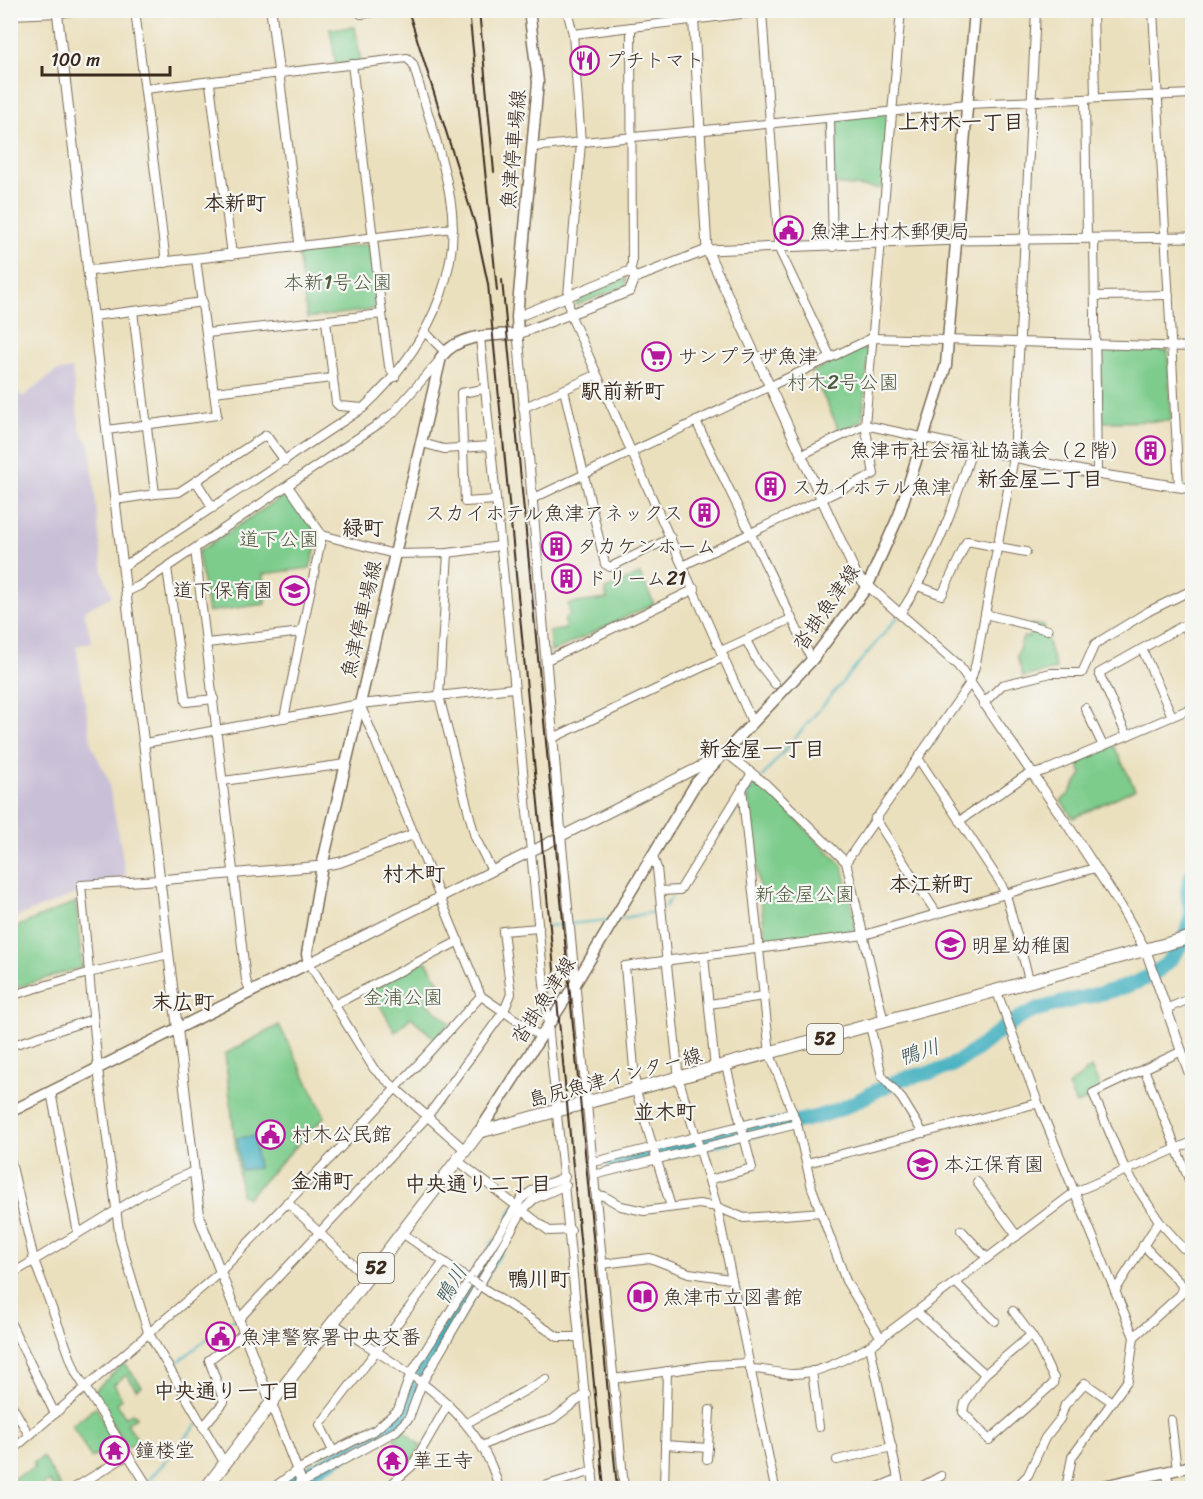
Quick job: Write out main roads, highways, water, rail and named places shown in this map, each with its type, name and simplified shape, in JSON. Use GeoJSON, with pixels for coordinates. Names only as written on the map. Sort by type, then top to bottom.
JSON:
{"type":"FeatureCollection","features":[{"type":"Feature","properties":{"kind":"main road","name":"魚津停車場線"},"geometry":{"type":"LineString","coordinates":[[10,1112],[309,963],[307,954],[322,866],[394,554],[443,355],[462,342],[480,337],[518,334],[517,317],[538,82],[528,10]]}},
{"type":"Feature","properties":{"kind":"main road","name":"沓掛魚津線"},"geometry":{"type":"LineString","coordinates":[[479,1132],[577,981],[696,783],[812,660],[867,587],[899,515],[943,376],[949,342],[975,10]]}},
{"type":"Feature","properties":{"kind":"main road","name":"島尻魚津インター線"},"geometry":{"type":"LineString","coordinates":[[479,1132],[679,1080],[1192,937]]}},
{"type":"Feature","properties":{"kind":"main road","name":"52"},"geometry":{"type":"LineString","coordinates":[[206,1488],[479,1132]]}},
{"type":"Feature","properties":{"kind":"main road"},"geometry":{"type":"LineString","coordinates":[[1095,1488],[1192,1466]]}},
{"type":"Feature","properties":{"kind":"water"},"geometry":{"type":"Polygon","coordinates":[[[254,1136],[258,1168],[241,1170],[237,1138],[254,1136]]]}},
{"type":"Feature","properties":{"kind":"waterway"},"geometry":{"type":"LineString","coordinates":[[762,777],[898,617]]}},
{"type":"Feature","properties":{"kind":"waterway"},"geometry":{"type":"LineString","coordinates":[[745,798],[758,781]]}},
{"type":"Feature","properties":{"kind":"waterway"},"geometry":{"type":"LineString","coordinates":[[719,834],[740,805]]}},
{"type":"Feature","properties":{"kind":"waterway","name":"鴨川"},"geometry":{"type":"LineString","coordinates":[[1192,875],[1188,893],[1192,912]]}},
{"type":"Feature","properties":{"kind":"waterway"},"geometry":{"type":"LineString","coordinates":[[664,908],[672,897]]}},
{"type":"Feature","properties":{"kind":"waterway"},"geometry":{"type":"LineString","coordinates":[[618,919],[660,911]]}},
{"type":"Feature","properties":{"kind":"waterway","name":"鴨川"},"geometry":{"type":"LineString","coordinates":[[613,1164],[816,1117],[843,1108],[900,1080],[948,1067],[970,1054],[1010,1024],[1032,1012],[1130,985],[1152,975],[1170,960],[1183,940],[1192,912]]}},
{"type":"Feature","properties":{"kind":"waterway"},"geometry":{"type":"LineString","coordinates":[[547,926],[610,920]]}},
{"type":"Feature","properties":{"kind":"waterway","name":"鴨川"},"geometry":{"type":"LineString","coordinates":[[514,1220],[525,1202],[547,1187]]}},
{"type":"Feature","properties":{"kind":"waterway","name":"鴨川"},"geometry":{"type":"LineString","coordinates":[[282,1488],[378,1435],[397,1423],[407,1412],[423,1371],[498,1246]]}},
{"type":"Feature","properties":{"kind":"waterway"},"geometry":{"type":"LineString","coordinates":[[172,1367],[229,1321],[237,1319]]}},
{"type":"Feature","properties":{"kind":"waterway"},"geometry":{"type":"LineString","coordinates":[[142,1488],[198,1423]]}},
{"type":"Feature","properties":{"kind":"railway"},"geometry":{"type":"LineString","coordinates":[[408,10],[475,224],[488,284],[604,1488]]}},
{"type":"Feature","properties":{"kind":"railway"},"geometry":{"type":"LineString","coordinates":[[469,10],[497,291]]}},
{"type":"Feature","properties":{"kind":"railway"},"geometry":{"type":"LineString","coordinates":[[479,10],[494,172]]}},
{"type":"Feature","properties":{"kind":"railway"},"geometry":{"type":"LineString","coordinates":[[502,280],[617,1488]]}},
{"type":"Feature","properties":{"kind":"place","name":"プチトマト"},"geometry":{"type":"Point","coordinates":[584,60]}},
{"type":"Feature","properties":{"kind":"place","name":"魚津上村木郵便局"},"geometry":{"type":"Point","coordinates":[789,231]}},
{"type":"Feature","properties":{"kind":"place","name":"サンプラザ魚津"},"geometry":{"type":"Point","coordinates":[657,356]}},
{"type":"Feature","properties":{"kind":"place","name":"魚津市社会福祉協議会（２階）"},"geometry":{"type":"Point","coordinates":[1151,450]}},
{"type":"Feature","properties":{"kind":"place","name":"スカイホテル魚津"},"geometry":{"type":"Point","coordinates":[771,487]}},
{"type":"Feature","properties":{"kind":"place","name":"スカイホテル魚津アネックス"},"geometry":{"type":"Point","coordinates":[704,513]}},
{"type":"Feature","properties":{"kind":"place","name":"タカケンホーム"},"geometry":{"type":"Point","coordinates":[556,546]}},
{"type":"Feature","properties":{"kind":"place","name":"ドリーム21"},"geometry":{"type":"Point","coordinates":[566,578]}},
{"type":"Feature","properties":{"kind":"place","name":"道下保育園"},"geometry":{"type":"Point","coordinates":[294,590]}},
{"type":"Feature","properties":{"kind":"place","name":"明星幼稚園"},"geometry":{"type":"Point","coordinates":[950,945]}},
{"type":"Feature","properties":{"kind":"place","name":"村木公民館"},"geometry":{"type":"Point","coordinates":[271,1134]}},
{"type":"Feature","properties":{"kind":"place","name":"本江保育園"},"geometry":{"type":"Point","coordinates":[923,1164]}},
{"type":"Feature","properties":{"kind":"place","name":"魚津市立図書館"},"geometry":{"type":"Point","coordinates":[642,1297]}},
{"type":"Feature","properties":{"kind":"place","name":"魚津警察署中央交番"},"geometry":{"type":"Point","coordinates":[220,1337]}},
{"type":"Feature","properties":{"kind":"place","name":"鐘楼堂"},"geometry":{"type":"Point","coordinates":[114,1450]}},
{"type":"Feature","properties":{"kind":"place","name":"華王寺"},"geometry":{"type":"Point","coordinates":[392,1460]}},
{"type":"Feature","properties":{"kind":"district","name":"上村木一丁目"},"geometry":{"type":"Point","coordinates":[961,122]}},
{"type":"Feature","properties":{"kind":"district","name":"本新町"},"geometry":{"type":"Point","coordinates":[235,203]}},
{"type":"Feature","properties":{"kind":"district","name":"駅前新町"},"geometry":{"type":"Point","coordinates":[623,391]}},
{"type":"Feature","properties":{"kind":"district","name":"新金屋二丁目"},"geometry":{"type":"Point","coordinates":[1040,479]}},
{"type":"Feature","properties":{"kind":"district","name":"緑町"},"geometry":{"type":"Point","coordinates":[363,528]}},
{"type":"Feature","properties":{"kind":"district","name":"新金屋一丁目"},"geometry":{"type":"Point","coordinates":[762,749]}},
{"type":"Feature","properties":{"kind":"district","name":"村木町"},"geometry":{"type":"Point","coordinates":[414,874]}},
{"type":"Feature","properties":{"kind":"district","name":"本江新町"},"geometry":{"type":"Point","coordinates":[931,884]}},
{"type":"Feature","properties":{"kind":"district","name":"末広町"},"geometry":{"type":"Point","coordinates":[183,1002]}},
{"type":"Feature","properties":{"kind":"district","name":"並木町"},"geometry":{"type":"Point","coordinates":[665,1112]}},
{"type":"Feature","properties":{"kind":"district","name":"金浦町"},"geometry":{"type":"Point","coordinates":[322,1181]}},
{"type":"Feature","properties":{"kind":"district","name":"中央通り二丁目"},"geometry":{"type":"Point","coordinates":[478,1184]}},
{"type":"Feature","properties":{"kind":"district","name":"鴨川町"},"geometry":{"type":"Point","coordinates":[539,1279]}},
{"type":"Feature","properties":{"kind":"district","name":"中央通り一丁目"},"geometry":{"type":"Point","coordinates":[227,1391]}},
{"type":"Feature","properties":{"kind":"park label","name":"本新1号公園"},"geometry":{"type":"Point","coordinates":[338,282]}},
{"type":"Feature","properties":{"kind":"park label","name":"村木2号公園"},"geometry":{"type":"Point","coordinates":[843,382]}},
{"type":"Feature","properties":{"kind":"park label","name":"道下公園"},"geometry":{"type":"Point","coordinates":[279,539]}},
{"type":"Feature","properties":{"kind":"park label","name":"新金屋公園"},"geometry":{"type":"Point","coordinates":[805,894]}},
{"type":"Feature","properties":{"kind":"park label","name":"金浦公園"},"geometry":{"type":"Point","coordinates":[403,997]}}]}
